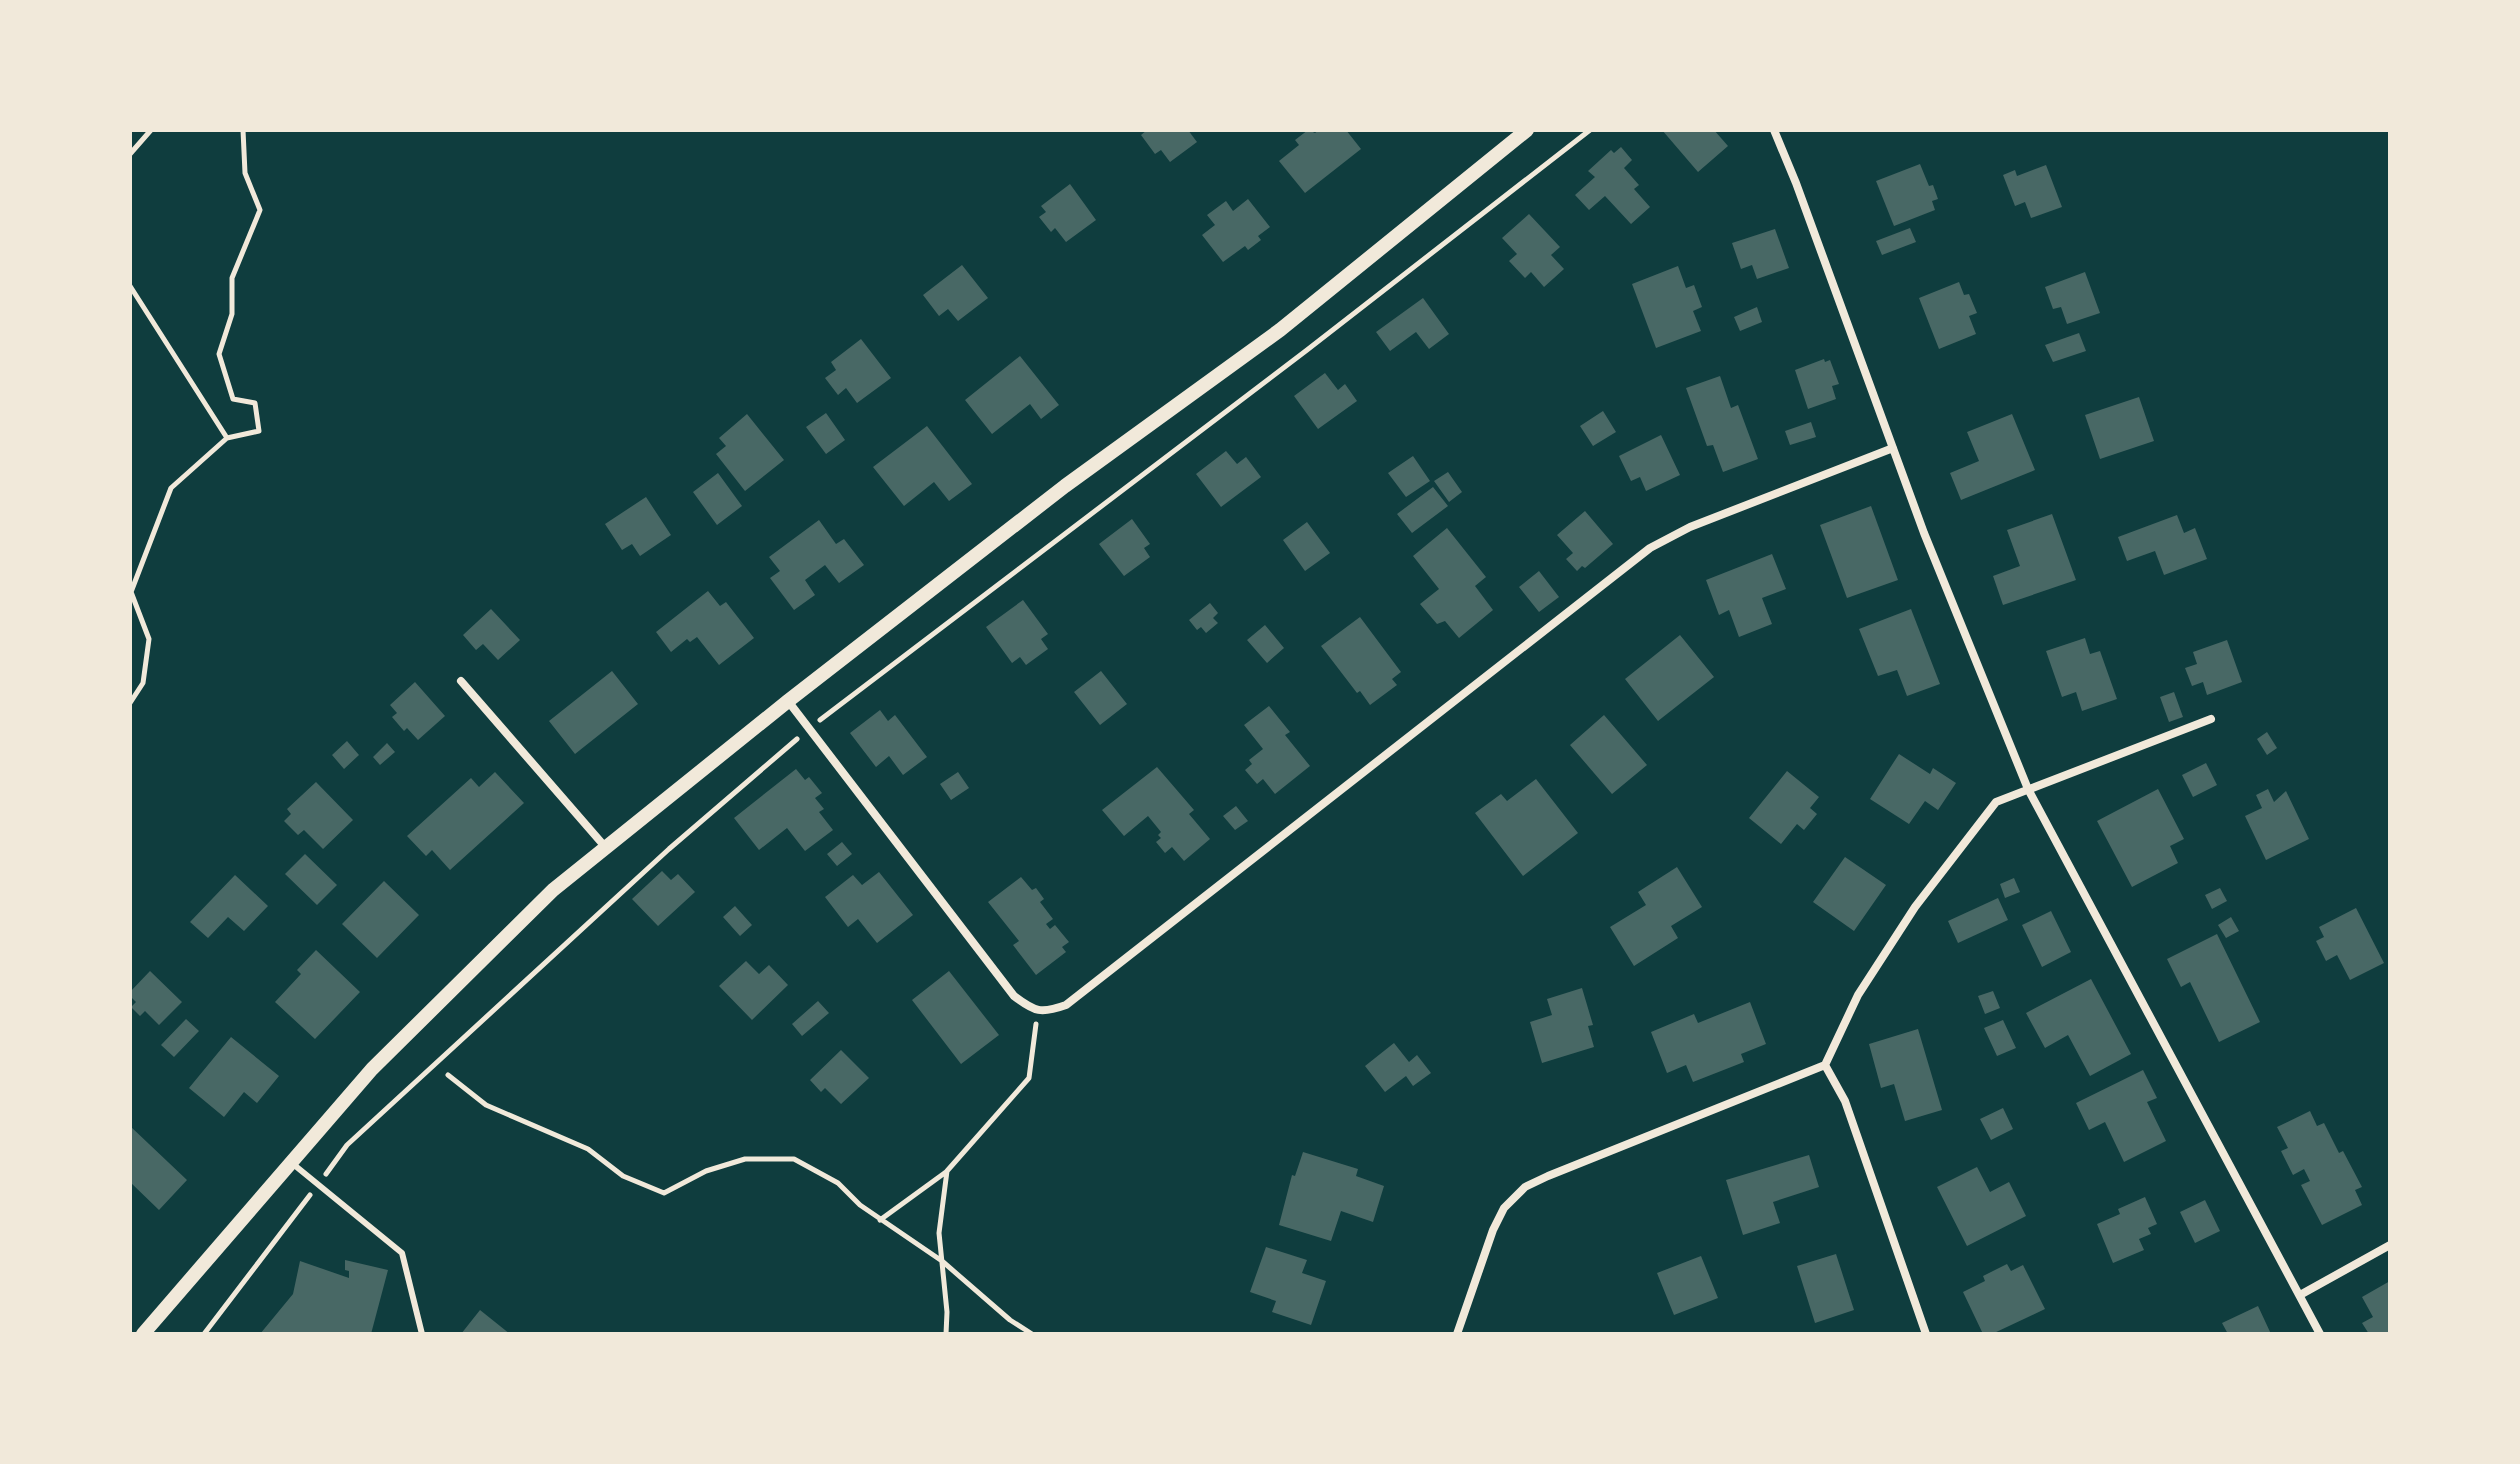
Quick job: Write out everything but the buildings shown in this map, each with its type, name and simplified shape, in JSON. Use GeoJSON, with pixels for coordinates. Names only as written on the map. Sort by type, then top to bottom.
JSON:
{"type":"FeatureCollection","features":[{"type":"Feature","properties":{"kind":"street"},"geometry":{"type":"LineString","coordinates":[[143,1334],[372,1069],[553,890],[788,701],[1065,486],[1280,330],[1527,130]]}},
{"type":"Feature","properties":{"kind":"street"},"geometry":{"type":"LineString","coordinates":[[1774,130],[1941,576],[2028,789],[2320,1334]]}},
{"type":"Feature","properties":{"kind":"street"},"geometry":{"type":"LineString","coordinates":[[788,701],[1014,996],[1038,1011],[1053,1010],[1066,1005],[1650,548],[1690,527],[1893,448]]}},
{"type":"Feature","properties":{"kind":"street"},"geometry":{"type":"LineString","coordinates":[[461,681],[607,849]]}},
{"type":"Feature","properties":{"kind":"street"},"geometry":{"type":"LineString","coordinates":[[1457,1334],[1493,1230],[1504,1208],[1525,1187],[1825,1065],[1858,995],[1915,907],[1996,802],[2211,719]]}},
{"type":"Feature","properties":{"kind":"street"},"geometry":{"type":"LineString","coordinates":[[1825,1065],[1845,1101],[1926,1334]]}},
{"type":"Feature","properties":{"kind":"street"},"geometry":{"type":"LineString","coordinates":[[2300,1295],[2390,1245]]}},
{"type":"Feature","properties":{"kind":"lane"},"geometry":{"type":"LineString","coordinates":[[290,1162],[402,1253],[422,1334]]}},
{"type":"Feature","properties":{"kind":"path"},"geometry":{"type":"LineString","coordinates":[[130,154],[151,130]]}},
{"type":"Feature","properties":{"kind":"path"},"geometry":{"type":"LineString","coordinates":[[130,703],[143,683],[149,639],[131,592],[171,488],[227,438],[259,431],[255,403],[233,399],[219,354],[232,314],[232,278],[260,210],[245,173],[243,130]]}},
{"type":"Feature","properties":{"kind":"path"},"geometry":{"type":"LineString","coordinates":[[204,1334],[347,1145],[669,849],[809,729],[1590,130]]}},
{"type":"Feature","properties":{"kind":"path"},"geometry":{"type":"LineString","coordinates":[[130,286],[227,438]]}},
{"type":"Feature","properties":{"kind":"path"},"geometry":{"type":"LineString","coordinates":[[880,1220],[947,1171],[1029,1078],[1038,1011]]}},
{"type":"Feature","properties":{"kind":"path"},"geometry":{"type":"LineString","coordinates":[[448,1075],[486,1105],[588,1149],[623,1176],[664,1193],[706,1171],[745,1159],[794,1159],[838,1183],[860,1205],[942,1261],[1010,1320],[1032,1334]]}},
{"type":"Feature","properties":{"kind":"path"},"geometry":{"type":"LineString","coordinates":[[946,1334],[947,1312],[939,1233],[947,1171]]}}]}
